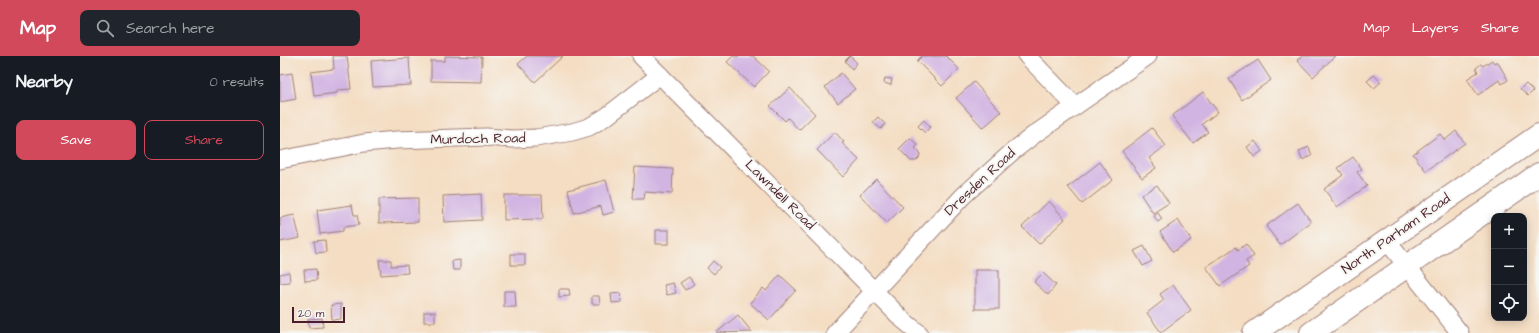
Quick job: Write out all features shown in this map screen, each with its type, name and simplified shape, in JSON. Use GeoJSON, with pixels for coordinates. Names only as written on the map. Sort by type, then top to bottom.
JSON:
{"type":"FeatureCollection","features":[{"type":"Feature","properties":{"kind":"highway","name":"North Parham Road"},"geometry":{"type":"LineString","coordinates":[[1254,333],[1539,135]]}},
{"type":"Feature","properties":{"kind":"highway"},"geometry":{"type":"LineString","coordinates":[[1311,333],[1539,174]]}},
{"type":"Feature","properties":{"kind":"street","name":"Lawndell Road"},"geometry":{"type":"LineString","coordinates":[[641,56],[903,320],[919,333]]}},
{"type":"Feature","properties":{"kind":"street"},"geometry":{"type":"LineString","coordinates":[[1027,56],[1075,106]]}},
{"type":"Feature","properties":{"kind":"street","name":"Dresden Road"},"geometry":{"type":"LineString","coordinates":[[834,333],[964,195],[1012,152],[1035,134],[1148,56]]}},
{"type":"Feature","properties":{"kind":"street","name":"Murdoch Road"},"geometry":{"type":"LineString","coordinates":[[280,160],[364,143],[486,137],[513,139],[536,138],[572,132],[589,127],[607,116],[660,75]]}},
{"type":"Feature","properties":{"kind":"street"},"geometry":{"type":"LineString","coordinates":[[1387,242],[1460,333]]}},
{"type":"Feature","properties":{"kind":"building"},"geometry":{"type":"Polygon","coordinates":[[[333,56],[347,56],[351,89],[337,90],[337,93],[314,96],[311,72],[334,69],[333,56]]]}},
{"type":"Feature","properties":{"kind":"building"},"geometry":{"type":"Polygon","coordinates":[[[445,56],[482,57],[481,82],[431,81],[431,61],[445,61],[445,56]]]}},
{"type":"Feature","properties":{"kind":"building"},"geometry":{"type":"Polygon","coordinates":[[[527,56],[563,56],[535,82],[518,64],[527,56]]]}},
{"type":"Feature","properties":{"kind":"building"},"geometry":{"type":"Polygon","coordinates":[[[733,56],[753,56],[769,71],[754,87],[727,62],[733,56]]]}},
{"type":"Feature","properties":{"kind":"building"},"geometry":{"type":"Polygon","coordinates":[[[850,56],[857,63],[852,69],[845,61],[850,56]]]}},
{"type":"Feature","properties":{"kind":"building"},"geometry":{"type":"Polygon","coordinates":[[[922,56],[946,56],[959,69],[942,86],[917,61],[922,56]]]}},
{"type":"Feature","properties":{"kind":"building"},"geometry":{"type":"Polygon","coordinates":[[[1302,56],[1335,56],[1313,77],[1297,60],[1302,56]]]}},
{"type":"Feature","properties":{"kind":"building"},"geometry":{"type":"Polygon","coordinates":[[[409,58],[411,85],[373,87],[371,61],[409,58]]]}},
{"type":"Feature","properties":{"kind":"building"},"geometry":{"type":"Polygon","coordinates":[[[1258,60],[1271,80],[1242,100],[1229,79],[1258,60]]]}},
{"type":"Feature","properties":{"kind":"building"},"geometry":{"type":"Polygon","coordinates":[[[1492,60],[1494,63],[1497,61],[1508,80],[1502,84],[1499,80],[1478,95],[1467,79],[1478,72],[1476,68],[1481,64],[1483,66],[1492,60]]]}},
{"type":"Feature","properties":{"kind":"building"},"geometry":{"type":"Polygon","coordinates":[[[292,73],[296,99],[280,102],[280,75],[292,73]]]}},
{"type":"Feature","properties":{"kind":"building"},"geometry":{"type":"Polygon","coordinates":[[[841,73],[855,89],[838,103],[825,87],[841,73]]]}},
{"type":"Feature","properties":{"kind":"building"},"geometry":{"type":"Polygon","coordinates":[[[1374,75],[1381,82],[1374,88],[1367,81],[1374,75]]]}},
{"type":"Feature","properties":{"kind":"building"},"geometry":{"type":"Polygon","coordinates":[[[885,78],[892,79],[891,85],[884,83],[885,78]]]}},
{"type":"Feature","properties":{"kind":"building"},"geometry":{"type":"Polygon","coordinates":[[[974,82],[1001,112],[983,128],[956,98],[974,82]]]}},
{"type":"Feature","properties":{"kind":"building"},"geometry":{"type":"Polygon","coordinates":[[[1526,84],[1533,91],[1528,96],[1520,89],[1526,84]]]}},
{"type":"Feature","properties":{"kind":"building"},"geometry":{"type":"Polygon","coordinates":[[[790,88],[815,114],[799,130],[788,118],[785,121],[770,106],[790,88]]]}},
{"type":"Feature","properties":{"kind":"building"},"geometry":{"type":"Polygon","coordinates":[[[1203,92],[1218,112],[1202,124],[1208,132],[1193,143],[1172,116],[1203,92]]]}},
{"type":"Feature","properties":{"kind":"building"},"geometry":{"type":"Polygon","coordinates":[[[878,117],[885,124],[881,129],[873,122],[878,117]]]}},
{"type":"Feature","properties":{"kind":"building"},"geometry":{"type":"Polygon","coordinates":[[[924,120],[930,127],[925,133],[918,126],[924,120]]]}},
{"type":"Feature","properties":{"kind":"building"},"geometry":{"type":"Polygon","coordinates":[[[1152,128],[1166,146],[1149,158],[1156,168],[1142,178],[1122,151],[1152,128]]]}},
{"type":"Feature","properties":{"kind":"building"},"geometry":{"type":"Polygon","coordinates":[[[1456,131],[1465,143],[1426,171],[1413,154],[1440,134],[1445,140],[1456,131]]]}},
{"type":"Feature","properties":{"kind":"building"},"geometry":{"type":"Polygon","coordinates":[[[835,132],[844,142],[842,143],[859,160],[843,177],[817,150],[835,132]]]}},
{"type":"Feature","properties":{"kind":"building"},"geometry":{"type":"Polygon","coordinates":[[[910,138],[918,145],[915,148],[920,153],[919,158],[916,161],[911,161],[899,149],[910,138]]]}},
{"type":"Feature","properties":{"kind":"building"},"geometry":{"type":"Polygon","coordinates":[[[1255,141],[1262,151],[1254,157],[1247,147],[1255,141]]]}},
{"type":"Feature","properties":{"kind":"building"},"geometry":{"type":"Polygon","coordinates":[[[1309,147],[1312,156],[1302,160],[1299,151],[1309,147]]]}},
{"type":"Feature","properties":{"kind":"building"},"geometry":{"type":"Polygon","coordinates":[[[1353,157],[1362,169],[1357,172],[1367,186],[1337,207],[1324,189],[1343,175],[1338,168],[1353,157]]]}},
{"type":"Feature","properties":{"kind":"building"},"geometry":{"type":"Polygon","coordinates":[[[1100,162],[1113,180],[1082,204],[1068,187],[1100,162]]]}},
{"type":"Feature","properties":{"kind":"building"},"geometry":{"type":"Polygon","coordinates":[[[635,167],[673,169],[672,194],[645,192],[644,199],[633,199],[635,167]]]}},
{"type":"Feature","properties":{"kind":"building"},"geometry":{"type":"Polygon","coordinates":[[[876,179],[903,207],[887,223],[860,195],[876,179]]]}},
{"type":"Feature","properties":{"kind":"building"},"geometry":{"type":"Polygon","coordinates":[[[606,180],[614,212],[603,215],[601,206],[574,213],[568,190],[606,180]]]}},
{"type":"Feature","properties":{"kind":"building"},"geometry":{"type":"Polygon","coordinates":[[[1157,185],[1169,203],[1153,213],[1141,195],[1157,185]]]}},
{"type":"Feature","properties":{"kind":"building"},"geometry":{"type":"Polygon","coordinates":[[[481,194],[482,220],[444,222],[443,196],[481,194]]]}},
{"type":"Feature","properties":{"kind":"building"},"geometry":{"type":"Polygon","coordinates":[[[504,195],[542,195],[543,219],[504,220],[504,195]]]}},
{"type":"Feature","properties":{"kind":"building"},"geometry":{"type":"Polygon","coordinates":[[[418,198],[418,222],[379,223],[379,199],[418,198]]]}},
{"type":"Feature","properties":{"kind":"building"},"geometry":{"type":"Polygon","coordinates":[[[1049,201],[1065,219],[1039,244],[1022,227],[1049,201]]]}},
{"type":"Feature","properties":{"kind":"building"},"geometry":{"type":"Polygon","coordinates":[[[1298,203],[1311,222],[1280,245],[1266,226],[1298,203]]]}},
{"type":"Feature","properties":{"kind":"building"},"geometry":{"type":"Polygon","coordinates":[[[352,205],[354,215],[357,215],[359,225],[343,227],[343,231],[320,234],[317,210],[352,205]]]}},
{"type":"Feature","properties":{"kind":"building"},"geometry":{"type":"Polygon","coordinates":[[[1158,213],[1162,219],[1158,222],[1154,216],[1158,213]]]}},
{"type":"Feature","properties":{"kind":"building"},"geometry":{"type":"Polygon","coordinates":[[[294,215],[300,238],[280,242],[280,218],[294,215]]]}},
{"type":"Feature","properties":{"kind":"building"},"geometry":{"type":"Polygon","coordinates":[[[1178,220],[1191,240],[1173,252],[1160,232],[1178,220]]]}},
{"type":"Feature","properties":{"kind":"building"},"geometry":{"type":"Polygon","coordinates":[[[656,230],[669,230],[669,244],[656,244],[656,230]]]}},
{"type":"Feature","properties":{"kind":"building"},"geometry":{"type":"Polygon","coordinates":[[[325,240],[326,252],[316,253],[314,241],[325,240]]]}},
{"type":"Feature","properties":{"kind":"building"},"geometry":{"type":"Polygon","coordinates":[[[1246,244],[1254,256],[1246,261],[1249,266],[1220,286],[1206,267],[1236,247],[1238,250],[1246,244]]]}},
{"type":"Feature","properties":{"kind":"building"},"geometry":{"type":"Polygon","coordinates":[[[1144,246],[1152,261],[1143,266],[1134,251],[1144,246]]]}},
{"type":"Feature","properties":{"kind":"building"},"geometry":{"type":"Polygon","coordinates":[[[511,254],[525,254],[525,265],[511,265],[511,254]]]}},
{"type":"Feature","properties":{"kind":"building"},"geometry":{"type":"Polygon","coordinates":[[[379,260],[391,260],[391,266],[407,265],[408,273],[381,275],[379,260]]]}},
{"type":"Feature","properties":{"kind":"building"},"geometry":{"type":"Polygon","coordinates":[[[460,260],[460,270],[453,270],[452,261],[460,260]]]}},
{"type":"Feature","properties":{"kind":"building"},"geometry":{"type":"Polygon","coordinates":[[[713,261],[720,267],[714,274],[707,268],[713,261]]]}},
{"type":"Feature","properties":{"kind":"building"},"geometry":{"type":"Polygon","coordinates":[[[316,269],[317,280],[305,281],[304,270],[316,269]]]}},
{"type":"Feature","properties":{"kind":"building"},"geometry":{"type":"Polygon","coordinates":[[[975,270],[999,270],[999,309],[975,309],[975,270]]]}},
{"type":"Feature","properties":{"kind":"building"},"geometry":{"type":"Polygon","coordinates":[[[289,272],[290,282],[280,283],[280,274],[289,272]]]}},
{"type":"Feature","properties":{"kind":"building"},"geometry":{"type":"Polygon","coordinates":[[[1043,273],[1056,285],[1048,295],[1034,282],[1043,273]]]}},
{"type":"Feature","properties":{"kind":"building"},"geometry":{"type":"Polygon","coordinates":[[[780,275],[796,290],[769,320],[750,303],[763,288],[766,291],[780,275]]]}},
{"type":"Feature","properties":{"kind":"building"},"geometry":{"type":"Polygon","coordinates":[[[689,277],[694,284],[685,290],[680,283],[689,277]]]}},
{"type":"Feature","properties":{"kind":"building"},"geometry":{"type":"Polygon","coordinates":[[[673,283],[676,293],[667,295],[664,285],[673,283]]]}},
{"type":"Feature","properties":{"kind":"building"},"geometry":{"type":"Polygon","coordinates":[[[1173,285],[1191,310],[1161,332],[1147,313],[1164,300],[1160,294],[1173,285]]]}},
{"type":"Feature","properties":{"kind":"building"},"geometry":{"type":"Polygon","coordinates":[[[559,289],[569,289],[570,296],[559,297],[559,289]]]}},
{"type":"Feature","properties":{"kind":"building"},"geometry":{"type":"Polygon","coordinates":[[[504,291],[515,291],[516,307],[504,307],[504,291]]]}},
{"type":"Feature","properties":{"kind":"building"},"geometry":{"type":"Polygon","coordinates":[[[621,293],[622,302],[612,303],[611,294],[621,293]]]}},
{"type":"Feature","properties":{"kind":"building"},"geometry":{"type":"Polygon","coordinates":[[[592,296],[599,296],[600,304],[592,304],[592,296]]]}},
{"type":"Feature","properties":{"kind":"building"},"geometry":{"type":"Polygon","coordinates":[[[341,304],[341,319],[332,320],[331,305],[341,304]]]}},
{"type":"Feature","properties":{"kind":"building"},"geometry":{"type":"Polygon","coordinates":[[[424,312],[435,312],[435,322],[424,322],[424,312]]]}},
{"type":"Feature","properties":{"kind":"building"},"geometry":{"type":"Polygon","coordinates":[[[738,315],[752,332],[716,333],[738,315]]]}},
{"type":"Feature","properties":{"kind":"building"},"geometry":{"type":"Polygon","coordinates":[[[322,318],[323,327],[309,328],[308,319],[322,318]]]}}]}
